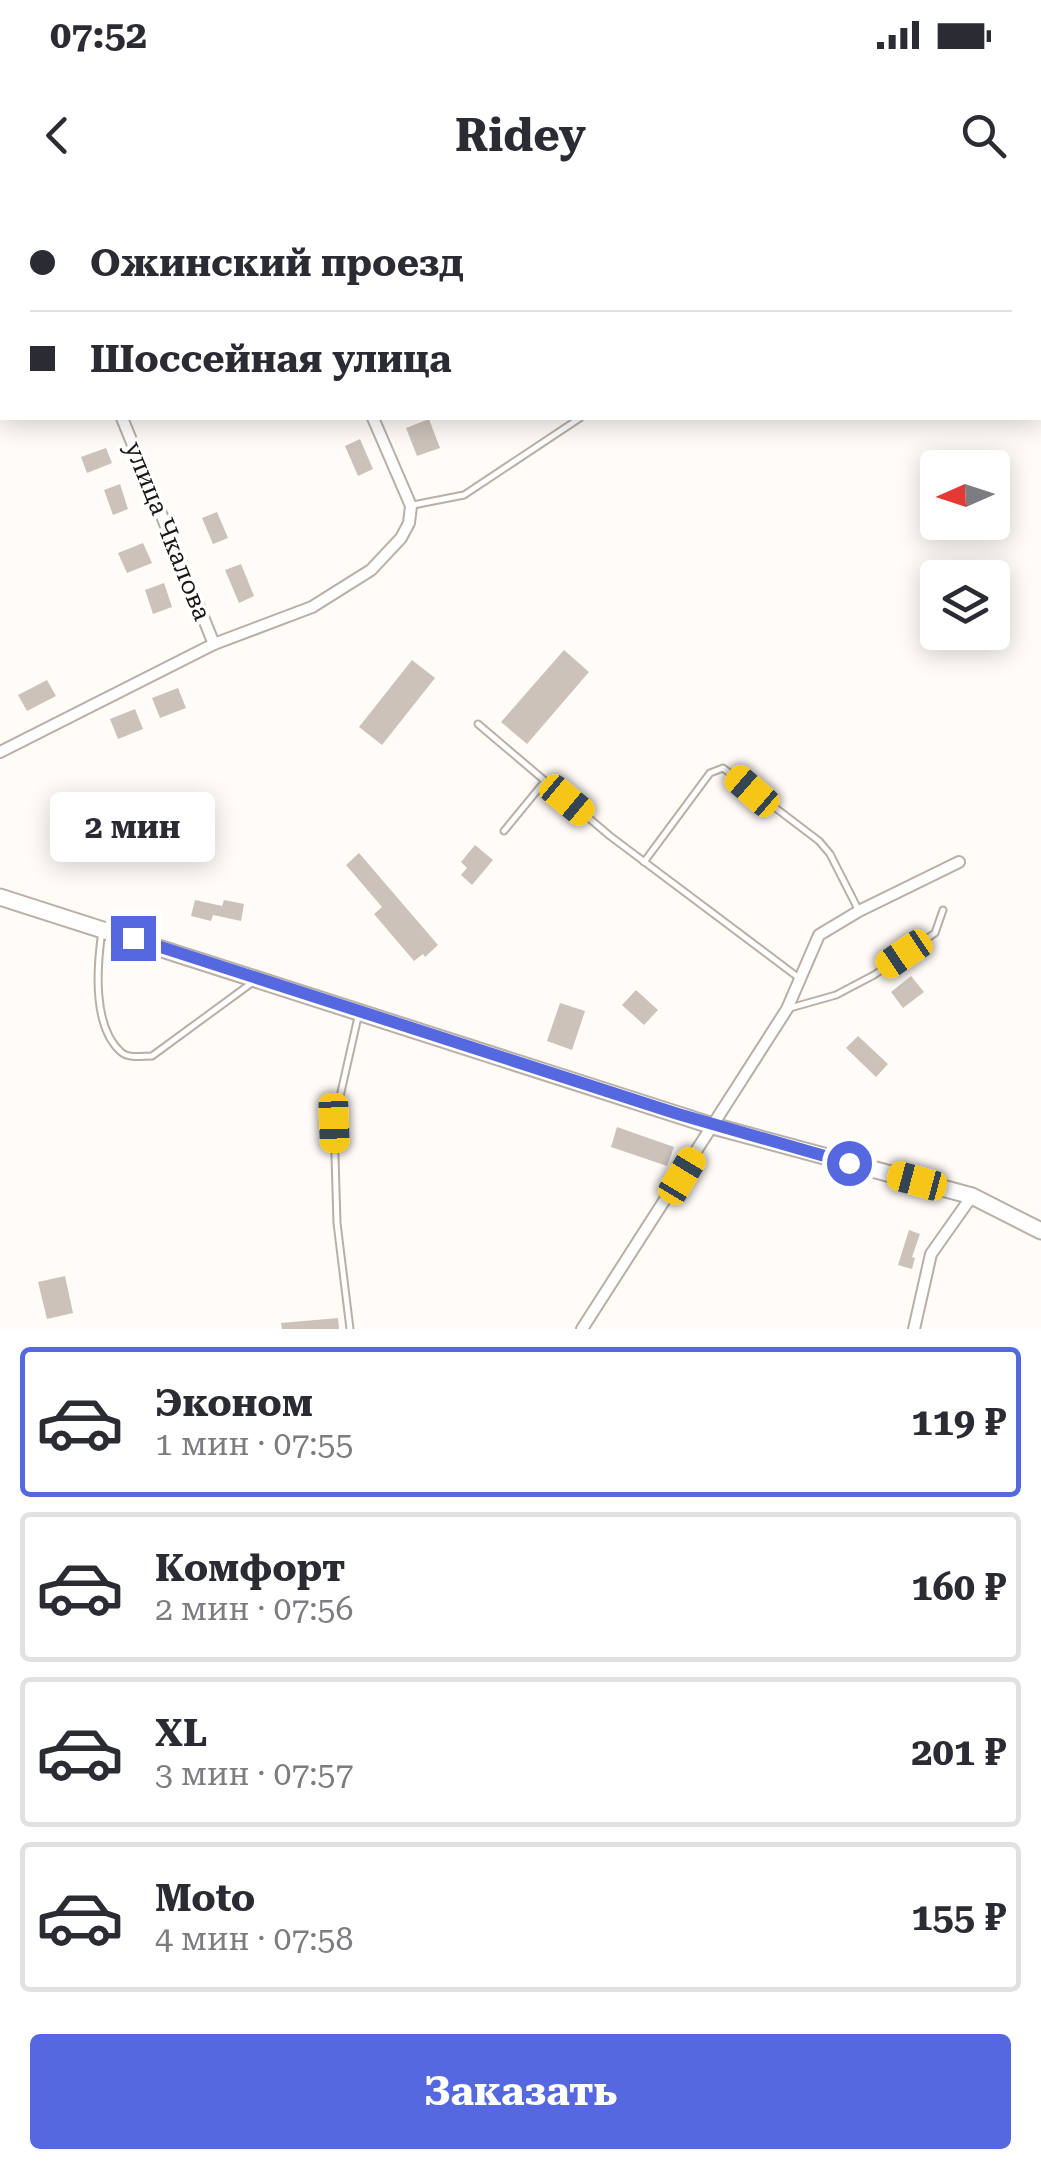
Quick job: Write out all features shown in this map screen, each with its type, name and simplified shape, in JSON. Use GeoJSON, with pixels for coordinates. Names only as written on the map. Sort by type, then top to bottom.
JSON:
{"type":"FeatureCollection","features":[{"type":"Feature","properties":{"kind":"main road"},"geometry":{"type":"LineString","coordinates":[[0,897],[713,1126],[972,1196],[1041,1231]]}},
{"type":"Feature","properties":{"kind":"street","name":"улица Чкалова"},"geometry":{"type":"LineString","coordinates":[[123,420],[214,644]]}},
{"type":"Feature","properties":{"kind":"street"},"geometry":{"type":"LineString","coordinates":[[0,752],[214,644],[312,606],[371,570],[401,538],[409,524],[410,506],[373,420]]}},
{"type":"Feature","properties":{"kind":"street"},"geometry":{"type":"LineString","coordinates":[[582,1329],[788,1008],[819,935],[959,862]]}},
{"type":"Feature","properties":{"kind":"street"},"geometry":{"type":"LineString","coordinates":[[914,1329],[931,1254],[972,1196]]}},
{"type":"Feature","properties":{"kind":"lane"},"geometry":{"type":"LineString","coordinates":[[410,506],[464,495],[577,420]]}},
{"type":"Feature","properties":{"kind":"lane"},"geometry":{"type":"LineString","coordinates":[[478,724],[644,862],[799,978]]}},
{"type":"Feature","properties":{"kind":"lane"},"geometry":{"type":"LineString","coordinates":[[644,862],[710,773],[722,768],[818,841],[830,854],[859,911]]}},
{"type":"Feature","properties":{"kind":"lane"},"geometry":{"type":"LineString","coordinates":[[504,831],[545,781]]}},
{"type":"Feature","properties":{"kind":"lane"},"geometry":{"type":"LineString","coordinates":[[788,1008],[836,994],[874,975],[935,933],[943,910]]}},
{"type":"Feature","properties":{"kind":"lane"},"geometry":{"type":"LineString","coordinates":[[102,928],[99,969],[105,1026],[122,1052],[132,1057],[152,1056],[255,981]]}},
{"type":"Feature","properties":{"kind":"lane"},"geometry":{"type":"LineString","coordinates":[[350,1329],[337,1223],[334,1123],[359,1014]]}},
{"type":"Feature","properties":{"kind":"building"},"geometry":{"type":"Polygon","coordinates":[[[429,420],[440,448],[417,456],[406,428],[429,420]]]}},
{"type":"Feature","properties":{"kind":"building"},"geometry":{"type":"Polygon","coordinates":[[[360,439],[373,469],[358,476],[345,446],[360,439]]]}},
{"type":"Feature","properties":{"kind":"building"},"geometry":{"type":"Polygon","coordinates":[[[106,448],[112,463],[87,473],[81,457],[106,448]]]}},
{"type":"Feature","properties":{"kind":"building"},"geometry":{"type":"Polygon","coordinates":[[[120,484],[128,509],[113,515],[104,490],[120,484]]]}},
{"type":"Feature","properties":{"kind":"building"},"geometry":{"type":"Polygon","coordinates":[[[217,512],[228,538],[213,544],[202,518],[217,512]]]}},
{"type":"Feature","properties":{"kind":"building"},"geometry":{"type":"Polygon","coordinates":[[[143,543],[152,563],[127,573],[118,553],[143,543]]]}},
{"type":"Feature","properties":{"kind":"building"},"geometry":{"type":"Polygon","coordinates":[[[241,564],[254,596],[239,603],[225,570],[241,564]]]}},
{"type":"Feature","properties":{"kind":"building"},"geometry":{"type":"Polygon","coordinates":[[[164,583],[172,607],[153,614],[145,590],[164,583]]]}},
{"type":"Feature","properties":{"kind":"building"},"geometry":{"type":"Polygon","coordinates":[[[564,650],[589,672],[527,744],[501,722],[564,650]]]}},
{"type":"Feature","properties":{"kind":"building"},"geometry":{"type":"Polygon","coordinates":[[[412,660],[435,678],[382,745],[359,727],[412,660]]]}},
{"type":"Feature","properties":{"kind":"building"},"geometry":{"type":"Polygon","coordinates":[[[47,680],[56,696],[27,711],[18,695],[47,680]]]}},
{"type":"Feature","properties":{"kind":"building"},"geometry":{"type":"Polygon","coordinates":[[[178,688],[186,708],[160,718],[152,698],[178,688]]]}},
{"type":"Feature","properties":{"kind":"building"},"geometry":{"type":"Polygon","coordinates":[[[135,709],[143,729],[118,739],[110,719],[135,709]]]}},
{"type":"Feature","properties":{"kind":"building"},"geometry":{"type":"Polygon","coordinates":[[[475,845],[493,860],[472,885],[461,875],[467,868],[461,862],[475,845]]]}},
{"type":"Feature","properties":{"kind":"building"},"geometry":{"type":"Polygon","coordinates":[[[359,853],[438,945],[425,957],[423,954],[414,961],[374,914],[382,907],[346,865],[359,853]]]}},
{"type":"Feature","properties":{"kind":"building"},"geometry":{"type":"Polygon","coordinates":[[[195,900],[222,906],[224,900],[244,904],[241,921],[213,915],[211,921],[191,916],[195,900]]]}},
{"type":"Feature","properties":{"kind":"building"},"geometry":{"type":"Polygon","coordinates":[[[911,976],[924,992],[903,1008],[891,992],[911,976]]]}},
{"type":"Feature","properties":{"kind":"building"},"geometry":{"type":"Polygon","coordinates":[[[636,990],[658,1010],[644,1025],[622,1005],[636,990]]]}},
{"type":"Feature","properties":{"kind":"building"},"geometry":{"type":"Polygon","coordinates":[[[560,1003],[585,1011],[572,1050],[547,1041],[560,1003]]]}},
{"type":"Feature","properties":{"kind":"building"},"geometry":{"type":"Polygon","coordinates":[[[858,1036],[888,1064],[876,1077],[846,1048],[858,1036]]]}},
{"type":"Feature","properties":{"kind":"building"},"geometry":{"type":"Polygon","coordinates":[[[617,1127],[674,1147],[667,1166],[611,1147],[617,1127]]]}},
{"type":"Feature","properties":{"kind":"building"},"geometry":{"type":"Polygon","coordinates":[[[909,1230],[920,1234],[912,1269],[898,1265],[909,1230]]]}},
{"type":"Feature","properties":{"kind":"building"},"geometry":{"type":"Polygon","coordinates":[[[65,1276],[73,1313],[47,1319],[38,1282],[65,1276]]]}},
{"type":"Feature","properties":{"kind":"building"},"geometry":{"type":"Polygon","coordinates":[[[338,1318],[339,1329],[282,1329],[281,1323],[338,1318]]]}},
{"type":"Feature","properties":{"kind":"route"},"geometry":{"type":"LineString","coordinates":[[133,938],[255,981],[713,1126],[849,1163]]}}]}
